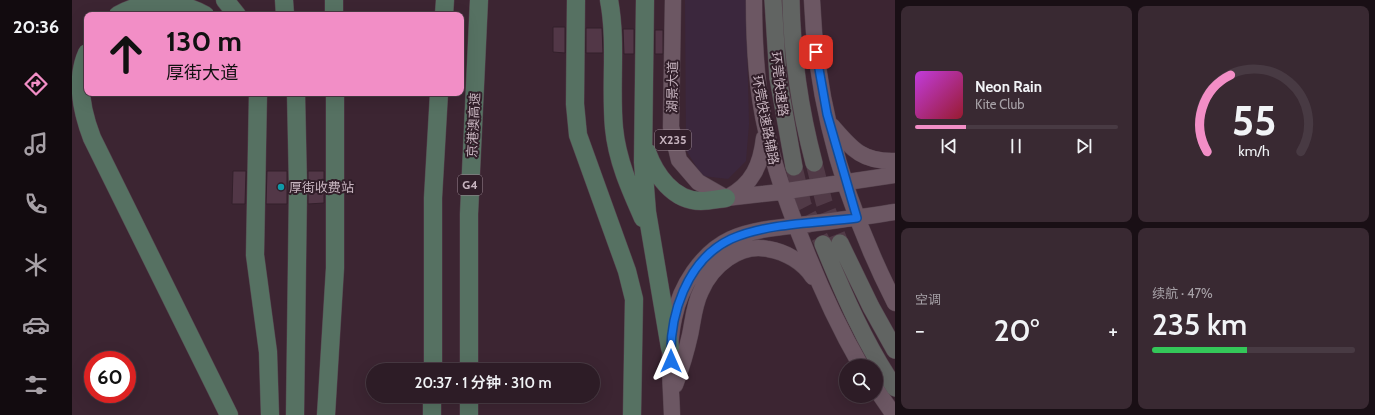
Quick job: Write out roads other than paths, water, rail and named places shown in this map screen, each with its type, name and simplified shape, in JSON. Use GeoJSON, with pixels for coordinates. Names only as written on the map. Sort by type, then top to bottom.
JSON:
{"type":"FeatureCollection","features":[{"type":"Feature","properties":{"kind":"highway"},"geometry":{"type":"LineString","coordinates":[[225,0],[235,12]]}},
{"type":"Feature","properties":{"kind":"highway"},"geometry":{"type":"LineString","coordinates":[[284,0],[285,12]]}},
{"type":"Feature","properties":{"kind":"highway"},"geometry":{"type":"LineString","coordinates":[[334,0],[334,12]]}},
{"type":"Feature","properties":{"kind":"highway"},"geometry":{"type":"LineString","coordinates":[[444,12],[445,0]]}},
{"type":"Feature","properties":{"kind":"highway","name":"京港澳高速"},"geometry":{"type":"LineString","coordinates":[[469,363],[469,214],[479,0]]}},
{"type":"Feature","properties":{"kind":"highway"},"geometry":{"type":"LineString","coordinates":[[576,0],[576,121],[582,149],[627,271],[633,292],[634,310],[631,406]]}},
{"type":"Feature","properties":{"kind":"highway"},"geometry":{"type":"LineString","coordinates":[[609,0],[613,21],[614,130],[626,179],[650,233]]}},
{"type":"Feature","properties":{"kind":"highway"},"geometry":{"type":"LineString","coordinates":[[645,0],[643,143],[646,212],[670,348]]}},
{"type":"Feature","properties":{"kind":"highway","name":"环莞快速路"},"geometry":{"type":"LineString","coordinates":[[773,0],[778,78],[794,167]]}},
{"type":"Feature","properties":{"kind":"highway","name":"环莞快速路"},"geometry":{"type":"LineString","coordinates":[[791,0],[793,39],[801,107],[814,163]]}},
{"type":"Feature","properties":{"kind":"highway"},"geometry":{"type":"LineString","coordinates":[[124,12],[145,4],[172,3],[199,12]]}},
{"type":"Feature","properties":{"kind":"highway"},"geometry":{"type":"LineString","coordinates":[[84,67],[81,91],[84,113],[92,138],[229,415]]}},
{"type":"Feature","properties":{"kind":"highway"},"geometry":{"type":"LineString","coordinates":[[258,96],[255,255],[268,352],[270,415]]}},
{"type":"Feature","properties":{"kind":"highway"},"geometry":{"type":"LineString","coordinates":[[295,415],[298,187],[296,96]]}},
{"type":"Feature","properties":{"kind":"highway"},"geometry":{"type":"LineString","coordinates":[[326,415],[335,268],[335,96]]}},
{"type":"Feature","properties":{"kind":"highway"},"geometry":{"type":"LineString","coordinates":[[433,363],[433,198],[439,96]]}},
{"type":"Feature","properties":{"kind":"highway"},"geometry":{"type":"LineString","coordinates":[[643,143],[652,167],[662,181],[683,197],[700,201],[726,198]]}},
{"type":"Feature","properties":{"kind":"highway"},"geometry":{"type":"LineString","coordinates":[[840,243],[871,307],[895,350]]}},
{"type":"Feature","properties":{"kind":"highway"},"geometry":{"type":"LineString","coordinates":[[823,244],[854,315],[882,369],[895,388]]}},
{"type":"Feature","properties":{"kind":"highway"},"geometry":{"type":"LineString","coordinates":[[432,403],[432,415]]}},
{"type":"Feature","properties":{"kind":"highway"},"geometry":{"type":"LineString","coordinates":[[469,403],[469,415]]}},
{"type":"Feature","properties":{"kind":"main road","name":"湖景大道"},"geometry":{"type":"LineString","coordinates":[[673,0],[671,127],[674,144],[679,160],[694,177],[706,188],[726,198]]}},
{"type":"Feature","properties":{"kind":"main road","name":"环莞快速路辅路"},"geometry":{"type":"LineString","coordinates":[[754,0],[756,68],[765,129],[774,165],[783,192],[822,290],[842,333],[857,359]]}},
{"type":"Feature","properties":{"kind":"main road"},"geometry":{"type":"LineString","coordinates":[[812,0],[813,31],[818,70],[829,123],[845,183],[865,241],[895,303]]}},
{"type":"Feature","properties":{"kind":"main road"},"geometry":{"type":"LineString","coordinates":[[829,123],[853,150],[862,156],[885,161],[895,161]]}},
{"type":"Feature","properties":{"kind":"main road"},"geometry":{"type":"LineString","coordinates":[[726,198],[743,187],[757,168],[762,157],[765,129]]}},
{"type":"Feature","properties":{"kind":"main road"},"geometry":{"type":"LineString","coordinates":[[726,198],[783,192],[895,175]]}},
{"type":"Feature","properties":{"kind":"main road"},"geometry":{"type":"LineString","coordinates":[[672,415],[670,348],[674,318],[680,296],[698,266],[718,248],[730,240],[770,228],[895,212]]}},
{"type":"Feature","properties":{"kind":"main road"},"geometry":{"type":"LineString","coordinates":[[672,394],[685,358],[694,314],[701,291],[714,271],[729,257],[745,249],[763,248],[779,250],[797,260],[809,270],[822,290]]}},
{"type":"Feature","properties":{"kind":"main road"},"geometry":{"type":"LineString","coordinates":[[883,400],[894,415]]}},
{"type":"Feature","properties":{"kind":"tunnel"},"geometry":{"type":"LineString","coordinates":[[814,163],[824,202],[840,243]]}},
{"type":"Feature","properties":{"kind":"tunnel"},"geometry":{"type":"LineString","coordinates":[[794,167],[803,205],[823,244]]}},
{"type":"Feature","properties":{"kind":"place","name":"厚街收费站"},"geometry":{"type":"Point","coordinates":[281,187]}}]}
